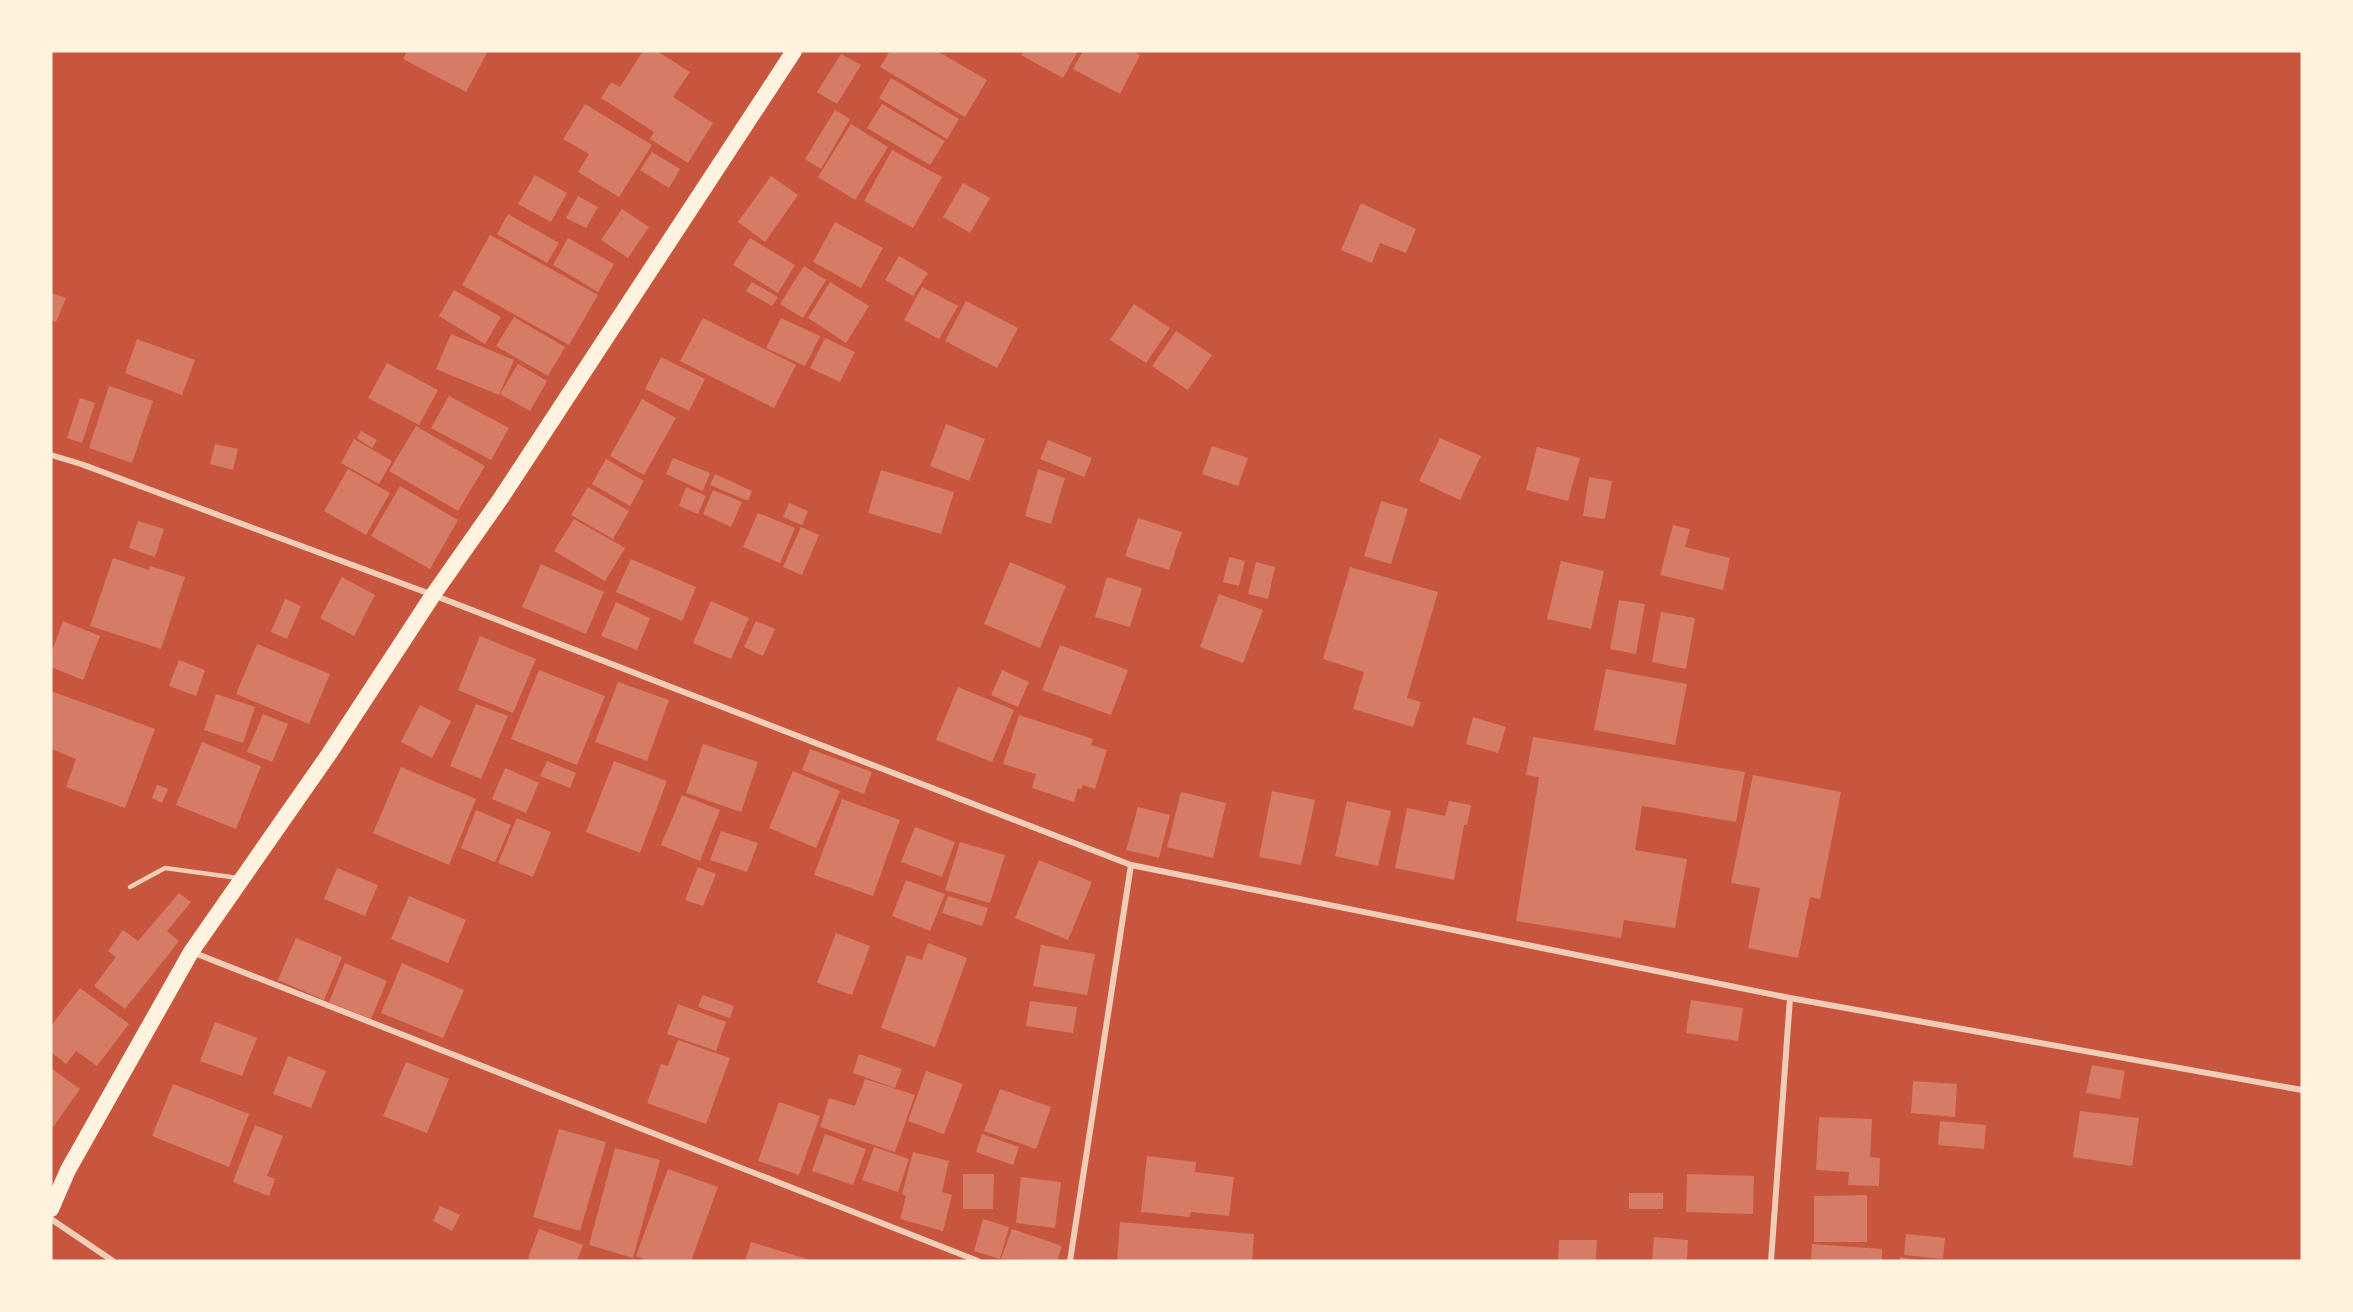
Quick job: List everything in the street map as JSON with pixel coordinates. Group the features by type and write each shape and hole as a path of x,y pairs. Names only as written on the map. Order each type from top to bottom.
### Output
{"highway":[{"path":"51,1209 68,1170 191,952 329,753 432,595 501,498 794,51"}],"street":[{"path":"51,455 81,464 432,595 1131,865 1790,998 2302,1090"},
{"path":"1070,1261 1131,865"},
{"path":"191,952 978,1261"},
{"path":"1771,1261 1790,998"},
{"path":"51,1219 113,1261"}],"lane":[{"path":"130,887 165,868 242,879"}],"building":[{"path":"407,51 488,51 466,92 403,59"},
{"path":"643,51 657,51 690,72 673,97 713,123 688,163 650,139 654,132 601,98 611,82 620,87"},
{"path":"890,51 937,51 987,80 965,117 880,67"},
{"path":"1024,51 1078,51 1063,78 1021,55"},
{"path":"1083,51 1133,51 1140,55 1120,94 1073,69"},
{"path":"841,54 861,65 837,104 817,92"},
{"path":"891,78 959,119 947,139 879,98"},
{"path":"585,104 652,145 619,197 578,172 589,154 563,139"},
{"path":"882,104 945,141 930,165 867,128"},
{"path":"835,110 850,119 821,169 805,159"},
{"path":"851,124 888,147 855,200 818,177"},
{"path":"892,150 942,177 913,228 864,201"},
{"path":"652,152 680,169 669,188 640,170"},
{"path":"535,175 567,193 551,222 518,204"},
{"path":"771,176 798,195 765,242 738,222"},
{"path":"963,183 990,198 970,233 943,217"},
{"path":"578,196 598,207 586,228 566,218"},
{"path":"1361,203 1416,229 1406,253 1380,243 1372,263 1341,250"},
{"path":"622,209 649,227 628,258 601,240"},
{"path":"508,214 559,243 547,263 497,234"},
{"path":"835,222 883,248 861,288 813,262"},
{"path":"490,235 598,295 569,345 462,285"},
{"path":"568,238 614,264 598,292 553,265"},
{"path":"750,238 795,265 778,293 733,265"},
{"path":"899,256 928,273 913,296 885,280"},
{"path":"804,266 826,280 803,318 780,304"},
{"path":"752,282 778,297 772,306 746,291"},
{"path":"830,282 869,306 846,343 808,318"},
{"path":"922,287 958,306 939,339 904,320"},
{"path":"454,290 501,317 485,344 439,316"},
{"path":"51,293 66,298 56,322 51,320"},
{"path":"966,301 1018,328 997,368 945,341"},
{"path":"1134,304 1170,328 1146,363 1110,340"},
{"path":"514,317 565,347 548,376 496,346"},
{"path":"703,318 796,365 774,408 680,361"},
{"path":"781,318 820,336 805,366 766,348"},
{"path":"1176,331 1212,355 1188,390 1152,366"},
{"path":"451,334 514,360 499,395 436,369"},
{"path":"825,338 855,352 840,382 810,368"},
{"path":"137,339 195,360 182,395 125,373"},
{"path":"661,357 705,379 689,411 645,389"},
{"path":"387,363 438,390 419,425 368,398"},
{"path":"518,364 547,381 530,411 500,394"},
{"path":"109,386 153,401 132,463 89,448"},
{"path":"449,396 509,428 491,460 431,428"},
{"path":"80,398 95,403 82,443 67,438"},
{"path":"642,399 676,418 644,475 610,456"},
{"path":"946,424 985,439 969,481 930,466"},
{"path":"416,426 485,466 458,511 389,471"},
{"path":"361,431 377,440 372,448 357,438"},
{"path":"1440,438 1481,456 1460,500 1419,481"},
{"path":"354,439 392,461 379,484 341,463"},
{"path":"1048,440 1092,458 1084,477 1040,459"},
{"path":"215,444 238,449 233,470 210,464"},
{"path":"1212,446 1248,458 1238,486 1202,474"},
{"path":"1537,447 1580,458 1568,501 1526,490"},
{"path":"673,458 710,473 703,491 666,474"},
{"path":"606,459 644,481 630,506 592,484"},
{"path":"348,469 390,493 366,535 324,511"},
{"path":"1038,469 1065,478 1051,524 1025,516"},
{"path":"881,470 954,492 941,534 868,513"},
{"path":"715,474 752,491 748,501 710,485"},
{"path":"1589,477 1612,481 1605,519 1583,516"},
{"path":"400,486 458,520 430,569 371,536"},
{"path":"588,487 629,511 613,539 571,515"},
{"path":"686,487 706,496 698,514 679,506"},
{"path":"713,490 742,502 731,527 703,514"},
{"path":"1381,501 1408,509 1391,564 1364,556"},
{"path":"789,503 808,511 802,525 783,517"},
{"path":"758,513 795,528 780,563 743,547"},
{"path":"1138,518 1182,532 1169,570 1125,556"},
{"path":"574,519 625,548 605,581 554,551"},
{"path":"138,521 164,529 155,557 129,548"},
{"path":"1673,525 1690,529 1685,547 1730,558 1723,590 1660,575"},
{"path":"801,527 819,535 802,575 783,567"},
{"path":"1229,557 1245,561 1239,586 1223,582"},
{"path":"113,558 149,570 150,566 185,577 161,649 90,626"},
{"path":"631,559 696,587 682,621 616,592"},
{"path":"1561,561 1604,571 1591,629 1547,619"},
{"path":"1010,562 1066,586 1040,648 984,624"},
{"path":"1256,562 1275,567 1268,599 1248,594"},
{"path":"541,564 604,592 586,634 522,607"},
{"path":"1350,567 1438,592 1407,698 1421,702 1413,727 1353,709 1364,672 1323,659"},
{"path":"342,577 375,595 354,636 320,618"},
{"path":"1107,577 1142,588 1130,627 1095,617"},
{"path":"1219,594 1263,610 1243,663 1200,647"},
{"path":"285,599 301,606 287,639 271,632"},
{"path":"1619,600 1645,604 1636,654 1610,649"},
{"path":"711,601 749,618 731,659 693,643"},
{"path":"616,602 650,618 637,650 601,636"},
{"path":"1661,612 1695,618 1686,669 1652,662"},
{"path":"63,621 100,636 83,680 51,667 51,654"},
{"path":"756,621 775,629 763,656 744,647"},
{"path":"480,636 536,659 513,713 458,690"},
{"path":"257,644 330,674 309,724 236,694"},
{"path":"1060,645 1128,670 1111,715 1042,690"},
{"path":"179,660 205,670 196,696 169,686"},
{"path":"1606,669 1687,684 1675,745 1594,730"},
{"path":"539,670 605,696 577,765 511,739"},
{"path":"1002,670 1029,682 1018,707 991,695"},
{"path":"618,682 669,700 647,761 595,742"},
{"path":"958,687 1014,710 992,762 936,740"},
{"path":"51,691 155,729 125,808 66,787 76,759 51,749"},
{"path":"216,694 255,707 243,743 204,730"},
{"path":"476,704 508,716 481,779 450,766"},
{"path":"420,705 451,721 432,758 401,742"},
{"path":"263,714 288,724 272,762 247,752"},
{"path":"1019,715 1093,739 1091,745 1107,750 1095,789 1083,785 1081,790 1078,788 1074,802 1032,788 1036,774 1003,764"},
{"path":"1473,717 1506,727 1498,753 1466,744"},
{"path":"1533,737 1745,772 1736,822 1642,806 1635,850 1687,859 1675,928 1624,920 1621,938 1516,921 1539,777 1526,775"},
{"path":"202,742 261,766 236,829 176,805"},
{"path":"703,744 758,762 741,812 686,793"},
{"path":"810,749 872,772 864,794 802,770"},
{"path":"547,761 576,773 570,788 540,776"},
{"path":"614,761 667,781 640,853 586,832"},
{"path":"401,767 476,799 449,865 373,833"},
{"path":"505,768 539,783 526,813 492,799"},
{"path":"793,771 840,791 816,848 769,828"},
{"path":"1753,775 1841,792 1820,899 1810,897 1798,958 1748,948 1760,888 1731,883"},
{"path":"157,785 168,789 162,803 152,798"},
{"path":"1272,791 1315,800 1301,865 1259,857"},
{"path":"1181,792 1226,803 1213,858 1167,847"},
{"path":"682,795 720,810 700,861 661,845"},
{"path":"842,799 900,820 873,896 814,875"},
{"path":"1347,801 1391,811 1378,866 1335,856"},
{"path":"1449,801 1471,805 1467,825 1464,825 1454,880 1395,868 1407,808 1445,816"},
{"path":"1138,807 1170,815 1159,858 1126,850"},
{"path":"476,810 511,825 495,862 461,848"},
{"path":"517,818 551,832 533,877 498,863"},
{"path":"915,827 955,842 942,877 901,862"},
{"path":"721,831 758,843 747,872 710,860"},
{"path":"960,842 1005,855 990,903 945,890"},
{"path":"1039,860 1092,882 1068,940 1015,918"},
{"path":"698,867 716,874 703,906 685,900"},
{"path":"337,868 378,885 365,916 324,899"},
{"path":"906,880 945,894 930,931 892,916"},
{"path":"179,893 191,902 167,931 179,941 125,1009 94,986 116,957 108,951 123,930 138,941"},
{"path":"409,896 466,920 448,963 391,939"},
{"path":"948,896 988,908 982,926 942,913"},
{"path":"836,933 870,946 852,995 817,983"},
{"path":"296,938 342,957 324,1000 278,980"},
{"path":"928,943 967,958 935,1047 881,1028 907,955 922,960"},
{"path":"1041,945 1095,954 1087,995 1033,986"},
{"path":"345,963 387,981 371,1019 329,1002"},
{"path":"402,963 464,990 443,1038 381,1013"},
{"path":"80,988 129,1024 97,1066 76,1051 66,1064 51,1052 51,1026"},
{"path":"703,995 734,1006 730,1018 698,1007"},
{"path":"1691,1000 1743,1008 1738,1041 1686,1033"},
{"path":"1030,1001 1077,1007 1073,1033 1026,1026"},
{"path":"678,1004 726,1022 716,1051 667,1034"},
{"path":"215,1022 257,1038 242,1076 200,1061"},
{"path":"678,1040 730,1058 706,1124 647,1103 661,1064 668,1066"},
{"path":"859,1054 902,1069 895,1088 853,1073"},
{"path":"288,1056 326,1071 311,1108 273,1094"},
{"path":"406,1062 449,1079 427,1133 383,1116"},
{"path":"2092,1065 2125,1071 2120,1099 2086,1093"},
{"path":"51,1068 80,1089 53,1127 51,1126"},
{"path":"926,1071 963,1084 944,1134 908,1121"},
{"path":"865,1079 915,1095 895,1152 820,1127 829,1098 855,1106"},
{"path":"1913,1081 1957,1084 1955,1117 1911,1113"},
{"path":"173,1084 249,1114 229,1167 152,1136"},
{"path":"1000,1089 1051,1107 1036,1149 984,1131"},
{"path":"779,1102 820,1116 799,1175 758,1161"},
{"path":"2080,1111 2139,1118 2132,1166 2073,1157"},
{"path":"1819,1117 1872,1119 1870,1157 1880,1158 1879,1186 1848,1185 1849,1172 1816,1170"},
{"path":"1940,1121 1986,1125 1984,1149 1938,1145"},
{"path":"255,1125 283,1136 267,1176 275,1179 269,1196 233,1182"},
{"path":"559,1129 606,1142 580,1231 533,1217"},
{"path":"825,1134 866,1149 853,1185 812,1171"},
{"path":"982,1134 1019,1147 1013,1165 976,1152"},
{"path":"874,1147 909,1159 898,1192 862,1180"},
{"path":"615,1148 660,1160 633,1258 589,1245"},
{"path":"913,1152 949,1161 942,1192 952,1195 943,1231 900,1219 906,1196 902,1194"},
{"path":"1147,1156 1196,1162 1195,1172 1234,1177 1229,1216 1191,1212 1190,1217 1141,1212"},
{"path":"668,1169 718,1187 691,1261 644,1261 636,1256"},
{"path":"963,1174 994,1174 993,1209 963,1209"},
{"path":"1687,1174 1754,1176 1753,1214 1686,1212"},
{"path":"1021,1177 1061,1182 1055,1228 1016,1223"},
{"path":"1629,1193 1663,1193 1663,1209 1629,1209"},
{"path":"1867,1195 1867,1242 1814,1242 1814,1196"},
{"path":"440,1206 460,1215 452,1231 433,1221"},
{"path":"983,1219 1009,1227 1000,1259 974,1251"},
{"path":"1120,1222 1254,1234 1252,1261 1117,1261"},
{"path":"539,1229 583,1245 577,1261 527,1261"},
{"path":"1012,1229 1062,1246 1057,1261 1001,1259"},
{"path":"1906,1234 1945,1238 1943,1259 1904,1255"},
{"path":"1654,1237 1688,1240 1687,1261 1652,1261"},
{"path":"1559,1240 1597,1240 1596,1261 1558,1261"},
{"path":"751,1242 810,1260 810,1261 745,1261"},
{"path":"1812,1244 1882,1249 1882,1261 1811,1261"},
{"path":"1900,1257 1918,1260 1918,1261 1900,1261"}]}
